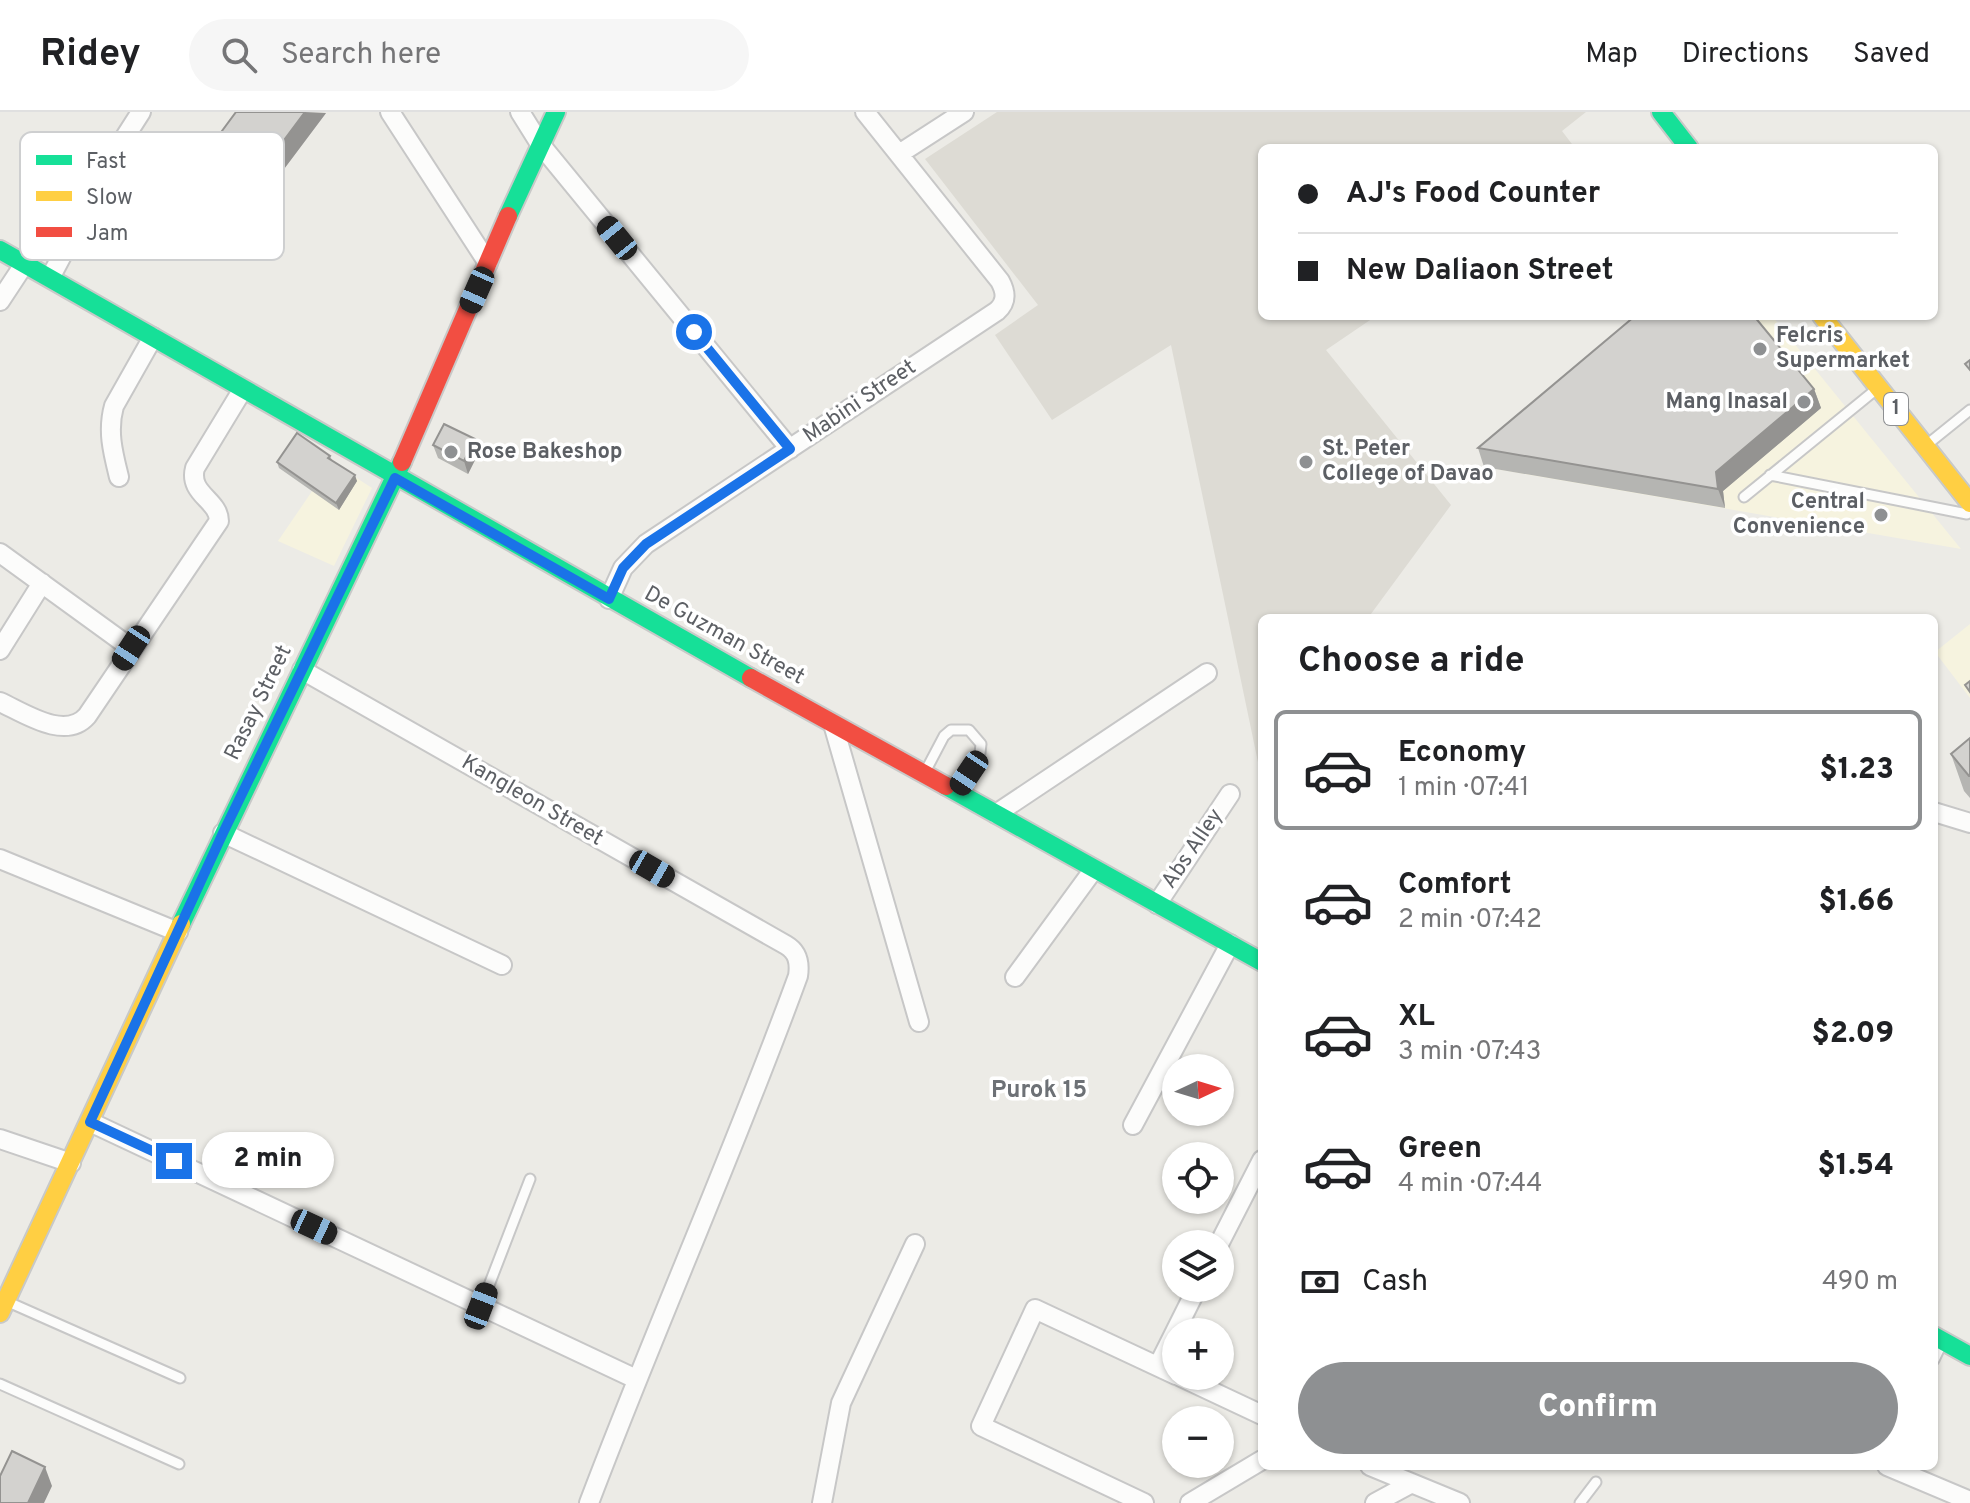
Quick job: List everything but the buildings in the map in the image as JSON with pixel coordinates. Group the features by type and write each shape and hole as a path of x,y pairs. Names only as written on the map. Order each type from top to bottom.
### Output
{"main road":[{"name":"Rasay Street","path":"3,1307 223,833 395,478 556,112"},
{"path":"1661,112 1686,144"},
{"name":"De Guzman Street","path":"0,250 609,599 1258,960"},
{"name":"1","path":"1825,320 1970,503"},
{"path":"1939,1338 1970,1356"}],"street":[{"path":"128,132 141,112"},
{"path":"390,112 488,263"},
{"path":"520,112 540,144 790,449"},
{"path":"865,112 899,154 964,112"},
{"name":"Mabini Street","path":"609,599 623,568 646,544 997,311 1005,298 1000,281 899,154"},
{"path":"50,278 60,260"},
{"path":"0,301 25,263"},
{"path":"119,477 112,446 111,418 114,406 153,337"},
{"path":"0,702 54,725 73,727 87,716 219,521 217,511 200,494 193,476 243,389"},
{"path":"0,553 131,648"},
{"path":"0,650 42,583"},
{"name":"Kangleon Street","path":"302,670 786,945 796,954 798,976 752,1102 636,1379"},
{"path":"996,814 1207,673"},
{"path":"833,724 919,1022"},
{"name":"Abs Alley","path":"1157,904 1230,794"},
{"path":"1938,813 1970,823"},
{"path":"223,833 502,965"},
{"path":"0,859 178,932"},
{"path":"1015,977 1094,869"},
{"path":"1133,1125 1230,944"},
{"path":"90,1122 636,1379 590,1503"},
{"path":"0,1139 71,1163"},
{"path":"1226,1230 1258,1168"},
{"path":"822,1503 841,1403 915,1244"},
{"path":"1158,1366 1190,1302"},
{"path":"1144,1503 981,1426 1035,1309 1162,1368"},
{"path":"1209,1390 1258,1413"},
{"path":"1190,1503 1258,1462"},
{"path":"1379,1470 1460,1503"},
{"path":"1896,1470 1970,1501"},
{"path":"1375,1503 1410,1484"}],"lane":[{"path":"1744,497 1878,387"},
{"path":"1925,446 1970,410"},
{"path":"1770,475 1970,514"},
{"path":"924,774 944,736 951,730 969,730 981,744 980,753 956,792"},
{"path":"481,1306 530,1179"},
{"path":"3,1307 180,1378"},
{"path":"0,1384 179,1464"},
{"path":"1580,1503 1596,1482"}],"shaded area":[{"name":"St. Peter College of Davao","path":"997,112 1586,112 1562,131 1572,144 1258,144 1258,320 1370,320 1326,350 1451,505 1371,614 1258,614 1258,762 1171,345 1052,420 995,335 1038,305 925,159"},
{"path":"1660,320 1775,320 1961,549 1484,467"},
{"path":"332,462 372,488 334,566 278,541"},
{"path":"1970,624 1970,698 1938,656 1938,650"}],"traffic: fast":[{"path":"508,216 556,112"},
{"path":"1661,112 1686,144"},
{"path":"0,250 751,678"},
{"path":"181,924 402,462"},
{"path":"946,786 1258,960"},
{"path":"1938,1338 1970,1356"}],"traffic: slow":[{"path":"1825,320 1970,503"},
{"path":"0,1313 181,924"}],"traffic: jam":[{"path":"402,462 508,216"},
{"path":"751,678 946,786"}],"place":[{"name":"Felcris Supermarket","path":"1760,349"},
{"name":"Mang Inasal","path":"1804,402"},
{"name":"Rose Bakeshop","path":"451,452"},
{"name":"St. Peter College of Davao","path":"1306,462"},
{"name":"Central Convenience","path":"1881,515"}],"district":[{"name":"Purok 15","path":"1039,1091"}],"route":[{"path":"174,1161 90,1122 223,833 395,478 609,599 623,568 646,544 790,449 694,332"}]}
